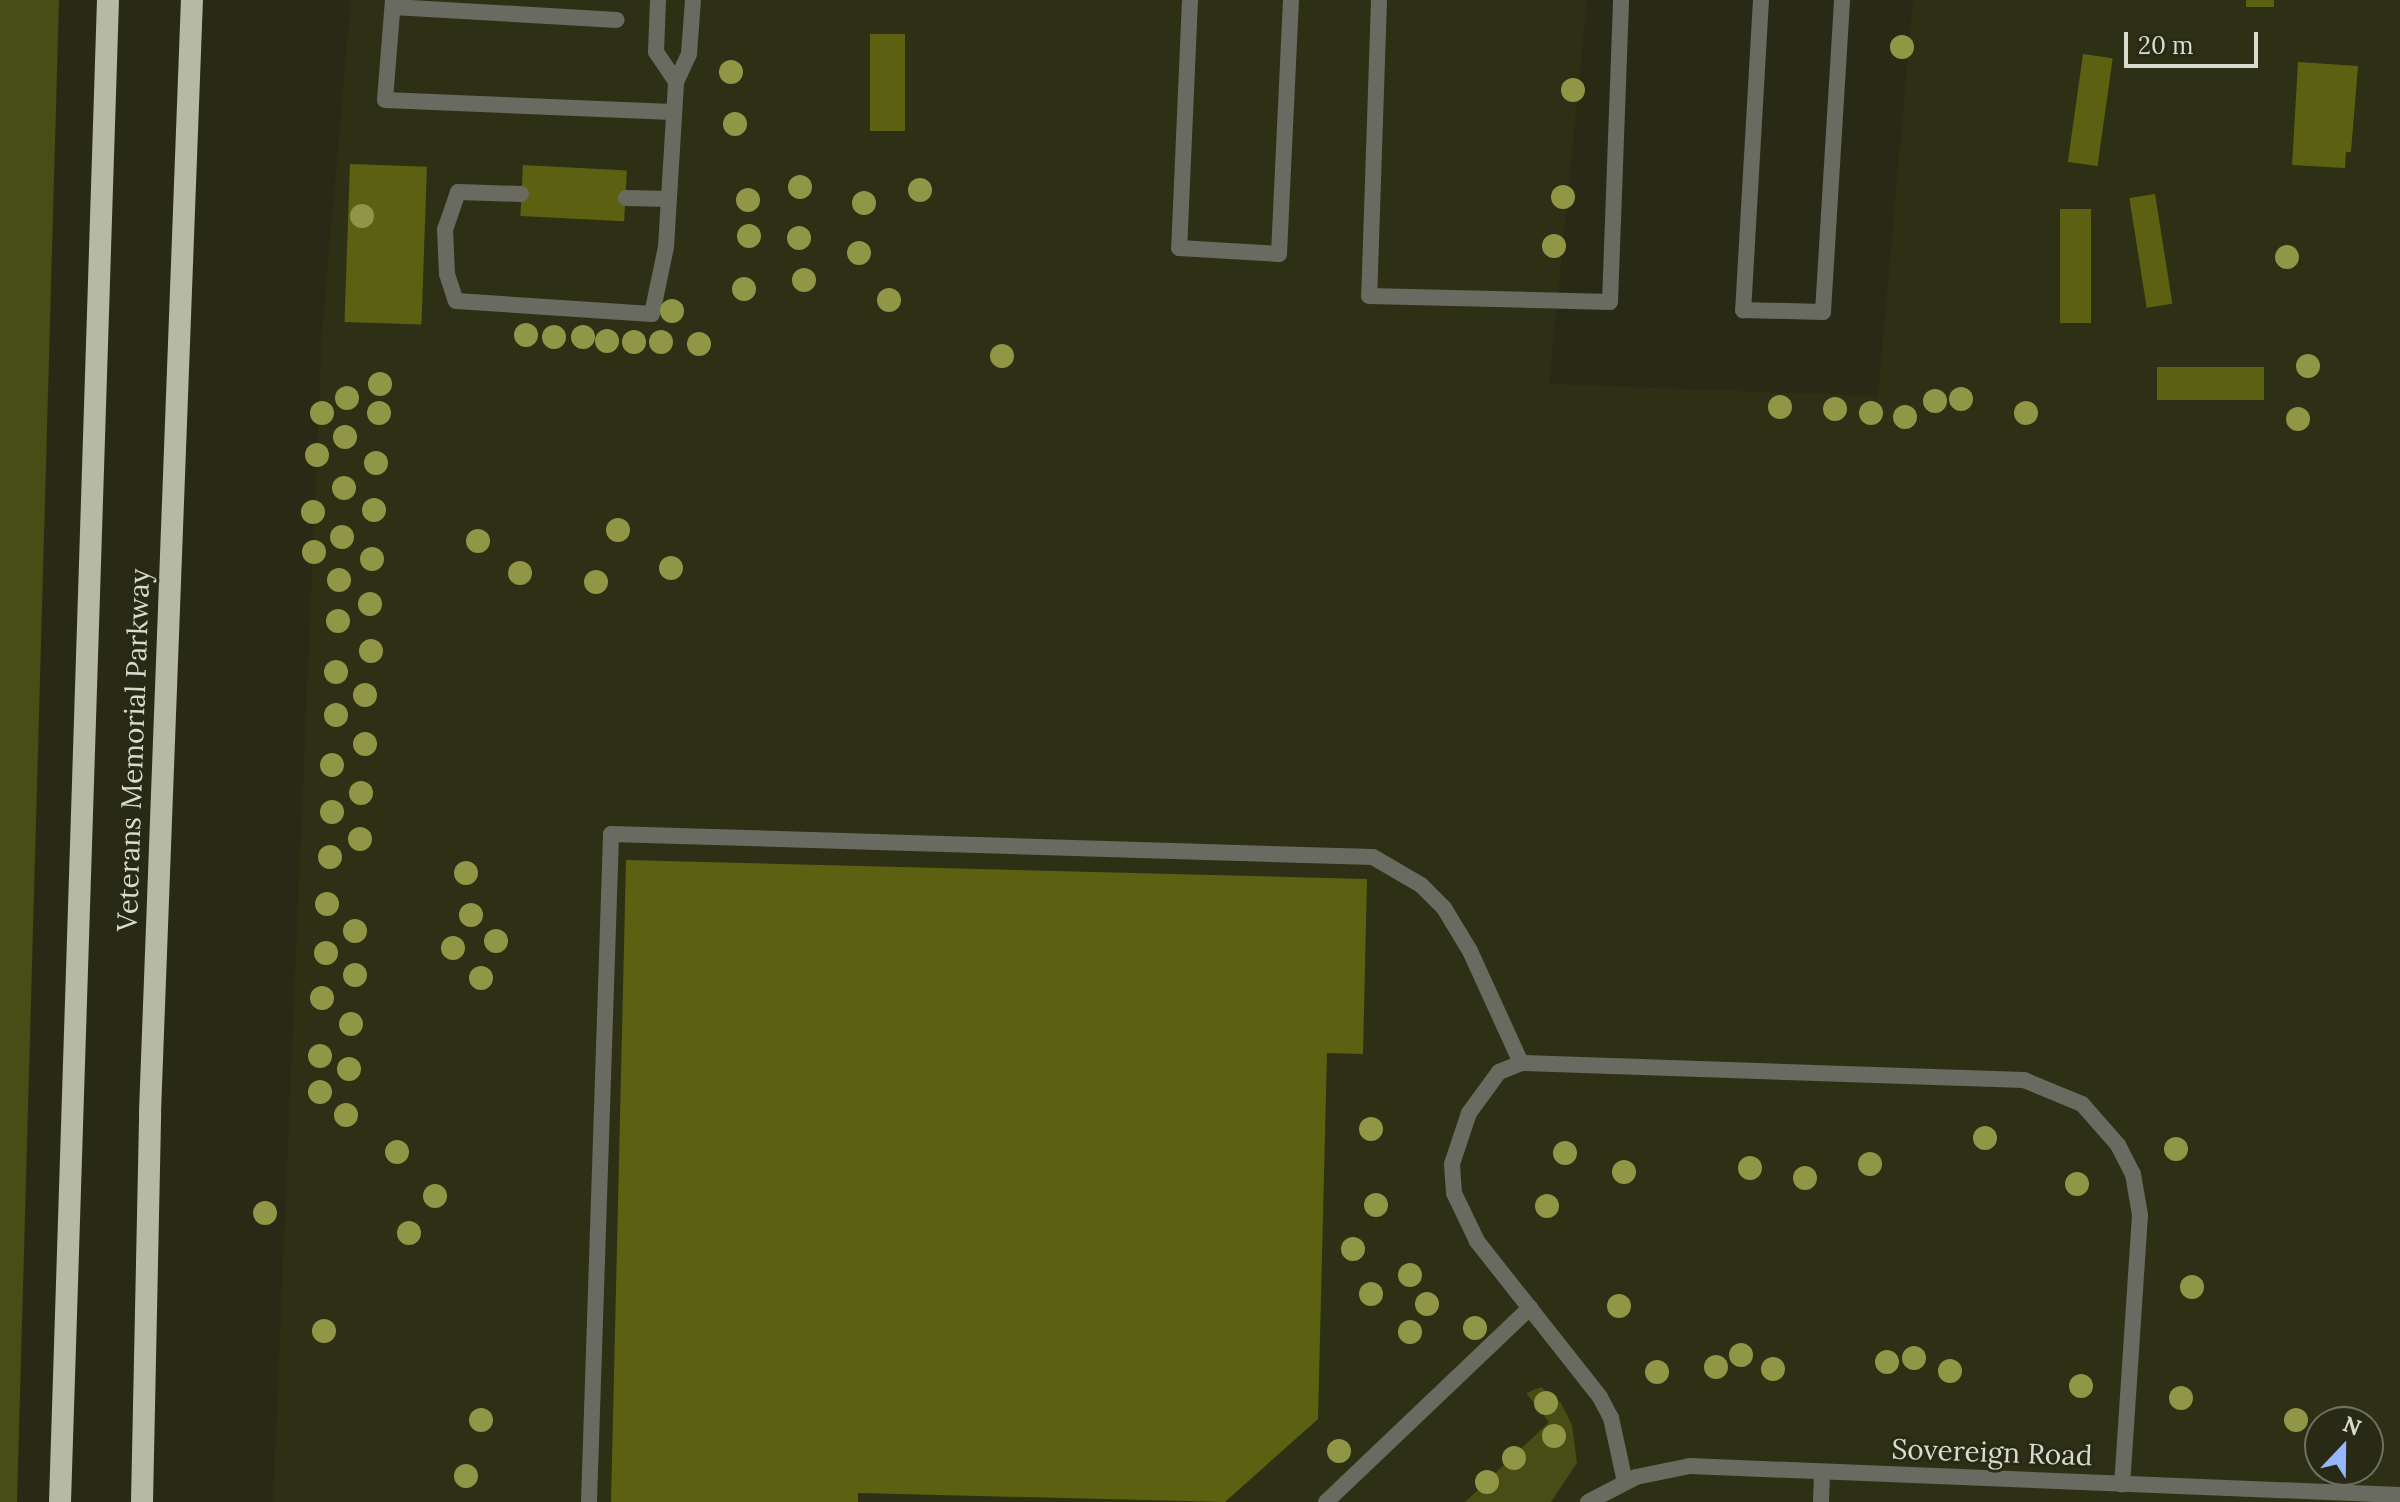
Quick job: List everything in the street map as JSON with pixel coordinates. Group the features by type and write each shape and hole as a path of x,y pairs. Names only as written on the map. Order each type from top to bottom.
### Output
{"highway":[{"name":"Veterans Memorial Parkway","path":"60,1502 108,0"},
{"name":"Veterans Memorial Parkway","path":"142,1502 150,1112 192,0"}],"street":[{"path":"658,0 656,52 676,82"},
{"path":"521,194 458,192 445,229 447,274 456,301 652,314 666,247 676,82 689,54 693,0"},
{"path":"1190,0 1179,248 1279,254 1291,0"},
{"path":"1379,0 1369,296 1610,302 1621,0"},
{"path":"1761,0 1743,310 1823,312 1842,0"},
{"path":"617,20 393,4 385,100 673,112"},
{"path":"626,198 669,199"},
{"path":"589,1502 611,834 1373,857 1421,885 1444,908 1470,951 1521,1063"},
{"path":"1625,1482 1611,1418 1600,1397 1465,1221 1454,1193 1452,1164 1483,1090 1499,1072 1521,1063 2024,1080 2082,1104 2118,1145 2133,1174 2140,1215 2122,1484"},
{"path":"1326,1502 1530,1308"},
{"name":"Sovereign Road","path":"1588,1502 1625,1482 1690,1466 2400,1495"},
{"path":"1821,1502 1822,1472"}],"shaded area":[{"path":"351,0 1587,0 1549,384 1878,396 1913,0 2400,0 2400,1502 273,1502 322,331"}],"green space":[{"path":"0,0 59,0 17,1502 0,1502"},
{"path":"1541,1387 1561,1403 1572,1425 1577,1463 1551,1502 1465,1502 1549,1422 1526,1393"}],"building":[{"path":"2246,0 2274,0 2274,7 2246,7"},
{"path":"870,34 905,34 905,131 870,131"},
{"path":"2083,54 2113,58 2098,166 2068,162"},
{"path":"2298,62 2358,66 2351,152 2346,152 2345,168 2292,165"},
{"path":"350,164 427,167 421,325 344,322"},
{"path":"523,165 627,170 624,221 520,216"},
{"path":"2155,194 2172,304 2147,308 2129,198"},
{"path":"2060,209 2091,209 2091,323 2060,323"},
{"path":"2157,367 2264,367 2264,400 2157,400"},
{"path":"626,860 1367,879 1363,1054 1327,1053 1318,1419 1225,1502 858,1493 858,1502 611,1502"}]}
